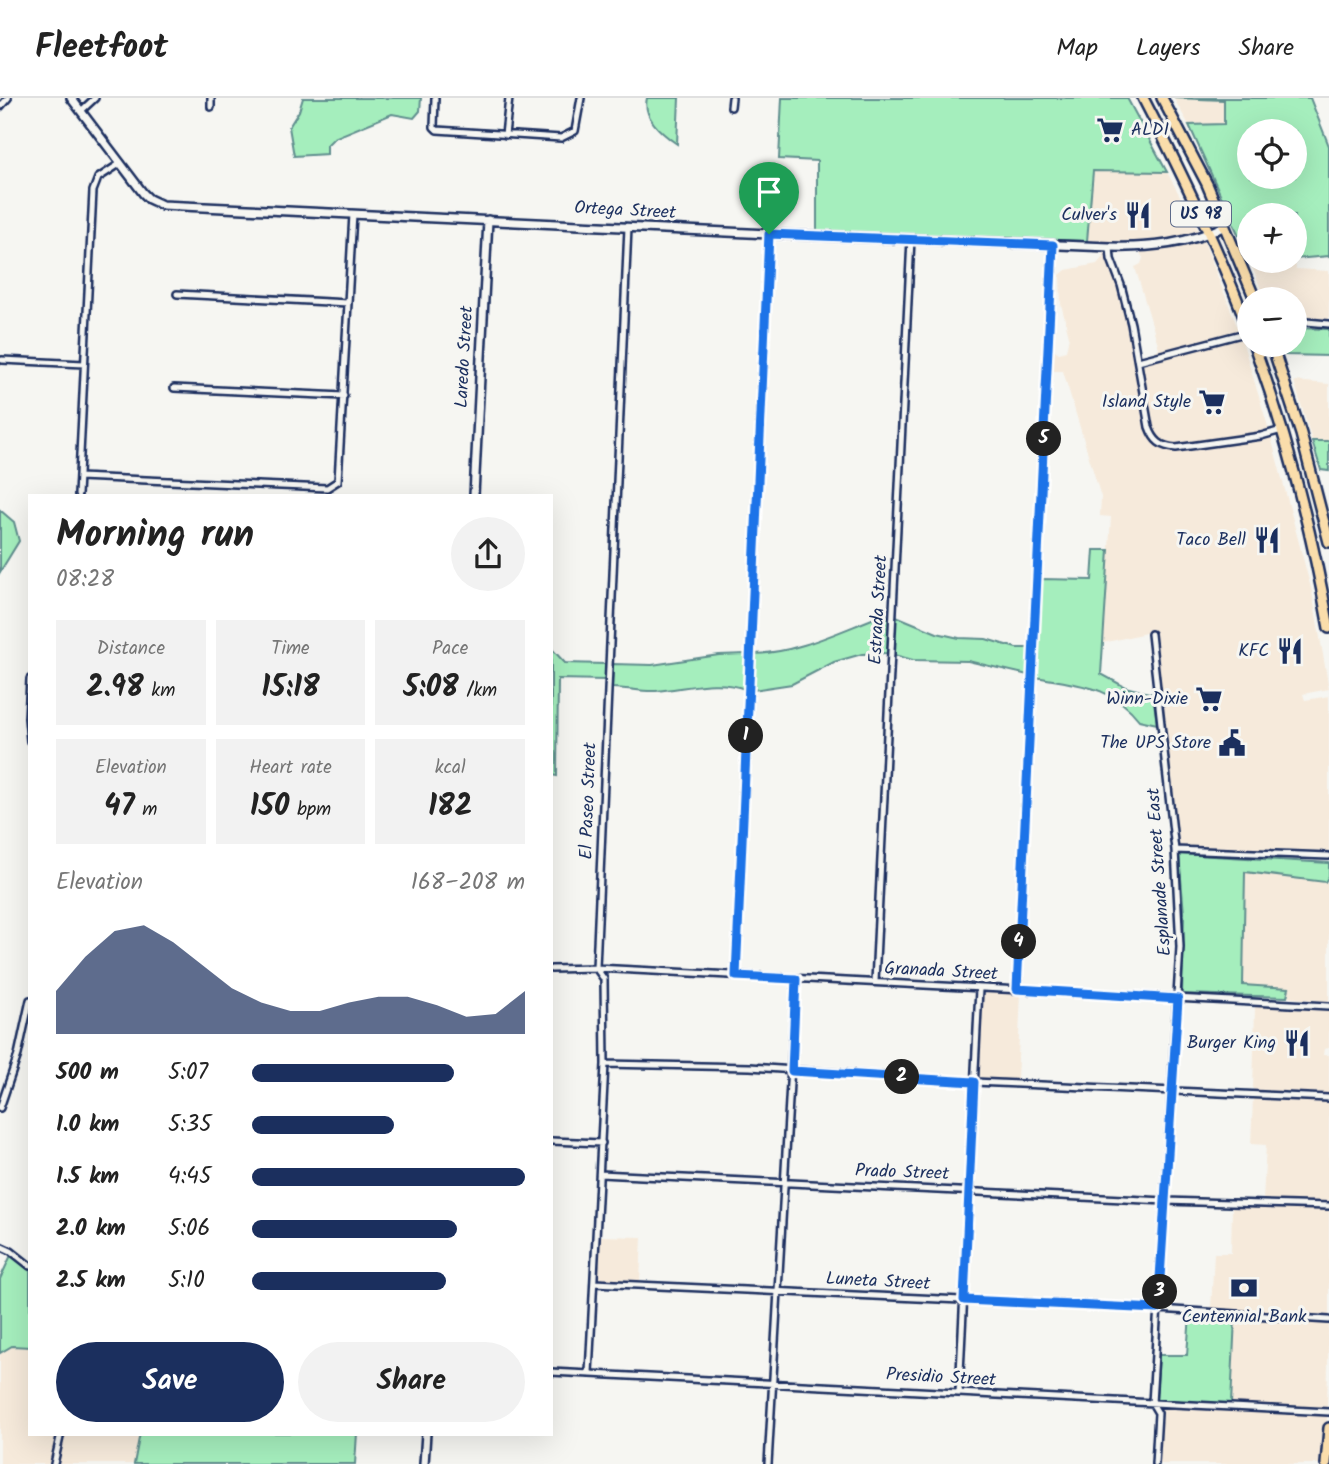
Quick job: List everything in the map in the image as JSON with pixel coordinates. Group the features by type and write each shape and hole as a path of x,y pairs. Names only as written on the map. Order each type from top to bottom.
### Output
{"highway":[{"name":"US 98","path":"1143,98 1210,233 1237,302"},
{"name":"US 98","path":"1161,98 1207,184 1250,287"},
{"path":"1258,357 1282,430 1309,530 1329,628"},
{"path":"1276,357 1301,434 1329,541 1320,539 1309,530"},
{"path":"1317,565 1329,568"},
{"path":"1326,1464 1329,1428"}],"street":[{"path":"0,107 8,98"},
{"name":"Ortega Street","path":"71,98 144,193 155,203 769,234 1111,247 1163,246 1225,226"},
{"path":"81,111 95,98"},
{"path":"211,98 211,107"},
{"path":"435,98 434,127 437,130 561,138 572,134 577,125 581,98"},
{"path":"505,135 509,98"},
{"path":"732,98 732,107"},
{"path":"78,494 93,191 98,178 121,163"},
{"path":"79,477 327,488 338,481 353,214"},
{"name":"Laredo Street","path":"474,494 488,220"},
{"name":"El Paseo Street","path":"589,1373 605,1064 604,979 596,968 628,227"},
{"path":"736,976 769,234"},
{"name":"Estrada Street","path":"875,982 911,239"},
{"path":"1017,989 1053,245"},
{"path":"1111,247 1111,259 1121,285 1138,361 1149,427 1155,441 1176,447 1261,436 1282,430"},
{"path":"177,294 348,303"},
{"path":"1307,322 1329,324"},
{"path":"1138,361 1237,335"},
{"path":"2,360 84,364"},
{"path":"174,388 344,396"},
{"name":"Esplanade Street East","path":"1151,634 1180,914 1178,999 1152,1403 1158,1413 1155,1464"},
{"path":"1175,850 1329,856"},
{"name":"Granada Street","path":"553,969 596,968 1329,1006"},
{"path":"768,1464 796,979"},
{"path":"959,1393 979,989"},
{"path":"0,1108 18,1055 28,1007"},
{"path":"605,1064 750,1067 974,1082 1329,1098"},
{"path":"553,1141 602,1143"},
{"name":"Prado Street","path":"600,1174 1166,1201 1329,1206"},
{"path":"0,1246 28,1264"},
{"name":"Luneta Street","path":"594,1283 1158,1309 1329,1320"},
{"name":"Presidio Street","path":"553,1372 1329,1412"},
{"path":"54,1464 60,1436"},
{"path":"424,1464 426,1436"}],"shaded area":[{"path":"1174,99 1224,100 1224,124 1189,125"},
{"path":"1093,171 1167,172 1200,233 1139,244 1052,242 1087,241"},
{"path":"1203,239 1237,332 1152,354 1159,348 1135,267 1141,264 1143,258 1139,251 1114,251 1164,249"},
{"path":"1057,249 1107,251 1127,324 1146,428 1152,442 1161,448 1177,451 1271,437 1312,592 1329,689 1303,694 1305,700 1329,696 1329,853 1178,847 1154,631 1103,643 1111,517 1100,516 1101,497 1063,371 1051,371 1052,348 1059,353 1066,351 1069,336 1061,304 1060,275 1066,270 1097,264 1103,253"},
{"path":"1329,271 1329,320 1307,319 1307,287 1260,287 1254,273"},
{"path":"1237,338 1237,357 1247,357 1269,430 1176,444 1158,439 1153,427 1142,363"},
{"path":"1294,381 1329,384 1329,441 1312,441"},
{"path":"1245,872 1329,882 1329,1002 1287,997 1289,988 1243,985"},
{"path":"982,992 1021,993 1017,1080 978,1079"},
{"path":"1255,1006 1329,1010 1329,1048 1324,1049 1323,1055 1329,1055 1329,1095 1253,1091"},
{"path":"1253,1098 1329,1102 1329,1203 1263,1200 1266,1145 1251,1144"},
{"path":"1232,1206 1329,1209 1329,1315 1211,1309 1214,1253 1231,1253"},
{"path":"600,1236 642,1237 640,1282 598,1280"},
{"path":"1235,1317 1329,1322 1327,1408 1231,1404"},
{"path":"12,1346 28,1347 28,1436 56,1436 50,1464 0,1464 0,1353"},
{"path":"1159,1407 1327,1415 1324,1464 1159,1464 1162,1413"},
{"path":"63,1436 139,1436 134,1464 58,1464"}],"green space":[{"path":"303,98 421,98 420,111 414,118 392,114 334,138 327,145 327,154 294,156 289,127"},
{"path":"647,98 679,98 677,144 650,119"},
{"path":"782,98 1127,98 1167,172 1093,171 1087,241 817,232 817,161 779,159"},
{"path":"1174,98 1310,98 1329,146 1329,256 1307,258 1307,203 1237,203 1237,231 1189,125 1224,124 1224,100"},
{"path":"1307,328 1329,329 1329,356 1307,356"},
{"path":"1312,441 1329,441 1329,471 1321,470"},
{"path":"0,510 14,522 19,541 0,572"},
{"path":"1094,550 1109,550 1101,674 1125,687 1153,694 1157,724 1139,720 1128,708 1105,693 1036,677 1041,579 1092,580"},
{"path":"880,616 889,616 887,653 862,654 834,662 792,684 753,690 754,654 786,650"},
{"path":"896,616 937,633 959,638 986,639 1016,648 1030,648 1028,675 968,661 913,660 894,655"},
{"path":"553,650 565,663 605,664 605,680 558,679 557,776 553,775"},
{"path":"746,654 745,689 723,684 656,691 612,688 613,664 652,665 719,655"},
{"path":"1179,854 1329,863 1329,876 1325,882 1245,872 1243,985 1289,988 1287,997 1182,994 1184,914"},
{"path":"11,1255 28,1269 28,1347 12,1346 0,1353 0,1279"},
{"path":"1190,1314 1235,1317 1231,1404 1156,1400 1159,1355 1187,1355"},
{"path":"139,1436 357,1436 355,1464 134,1464"}],"place":[{"name":"ALDI","path":"1110,130"},
{"name":"Culver's","path":"1138,215"},
{"name":"Island Style","path":"1212,402"},
{"name":"Taco Bell","path":"1267,540"},
{"name":"KFC","path":"1290,651"},
{"name":"Winn-Dixie","path":"1209,699"},
{"name":"The UPS Store","path":"1232,743"},
{"name":"Burger King","path":"1297,1043"},
{"name":"Centennial Bank","path":"1244,1288"}],"route":[{"path":"769,234 1053,245 1017,989 1178,999 1158,1309 964,1300 974,1082 792,1071 796,979 736,976 769,234"}]}
